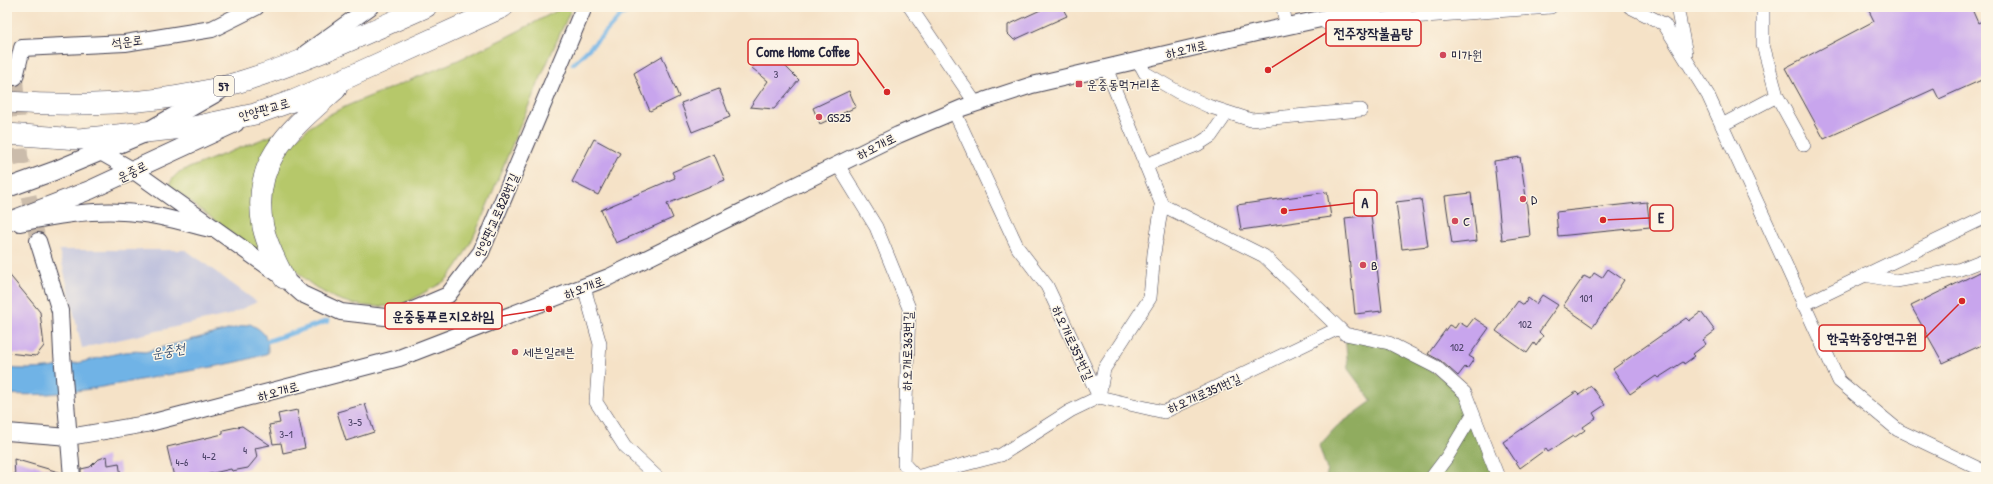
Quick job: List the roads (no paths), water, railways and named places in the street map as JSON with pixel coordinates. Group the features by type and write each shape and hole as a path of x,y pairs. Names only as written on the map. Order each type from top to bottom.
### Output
{"main road":[{"name":"57","path":"7,102 81,105 152,101 229,85 287,66 426,7"},
{"name":"안양판교로","path":"7,134 79,139 193,127 255,114 295,100 351,76 503,7"},
{"path":"284,278 270,247 261,213 261,196 264,179 270,160 279,144 294,126 351,76"},
{"path":"7,188 54,171 145,133 229,85"},
{"name":"운중로","path":"7,222 90,190 134,171 255,114"}],"street":[{"name":"석운로","path":"15,77 22,48 125,43 212,29 256,7"},
{"path":"287,66 370,7"},
{"name":"안양판교로828번길","path":"79,139 134,171 284,278 302,294 341,312 394,318 448,295 481,252 584,7"},
{"path":"910,7 976,104"},
{"path":"1283,7 1286,26 1552,7"},
{"name":"하오개로","path":"7,432 69,438 146,424 399,358 620,272 898,135 954,111 1032,85 1286,26 1341,11 1376,7"},
{"path":"1630,7 1664,24 1708,95 1772,231 1803,305 1839,381 1898,430 1986,472"},
{"path":"1677,7 1687,61"},
{"path":"1686,7 1687,61"},
{"path":"1763,7 1763,45 1777,96 1804,145"},
{"path":"1138,60 1145,73 1154,78 1196,100 1227,113 1251,120 1361,110"},
{"path":"916,477 1001,455 1070,411 1099,397 1104,369 1150,298 1154,253 1162,205 1106,68"},
{"path":"1722,125 1777,96"},
{"name":"하오개로357번길","path":"954,111 1018,248 1047,286 1099,397"},
{"path":"1146,165 1177,154 1202,142 1211,136 1227,113"},
{"name":"하오개로363번길","path":"838,165 876,227 909,308 904,464 916,477"},
{"path":"1162,205 1264,256 1345,334 1389,343 1436,367 1465,393 1498,477"},
{"path":"7,226 52,216 92,212 124,212 144,214 218,230"},
{"path":"1803,305 1986,218"},
{"path":"38,240 60,311 72,477"},
{"path":"1865,275 1896,281 1958,270 1986,259"},
{"path":"584,287 600,344 596,402 625,447 658,477"},
{"name":"하오개로351번길","path":"1099,397 1164,412 1339,328"},
{"path":"1432,477 1447,457 1473,414"}],"water":[{"path":"250,324 259,329 266,338 268,353 231,363 87,389 47,394 7,394 7,368 49,368 69,365 124,352 145,352"}],"waterway":[{"name":"운중천","path":"573,64 621,15 637,7"},
{"name":"운중천","path":"262,343 328,321"}],"tunnel":[{"path":"15,77 20,156 38,241"}],"place":[{"name":"미가원","path":"1443,55"},
{"name":"전주장작불곰탕","path":"1268,70"},
{"name":"운중동먹거리촌","path":"1079,84"},
{"name":"Come Home Coffee","path":"887,92"},
{"name":"GS25","path":"819,117"},
{"name":"D","path":"1523,199"},
{"name":"A","path":"1284,211"},
{"name":"E","path":"1603,220"},
{"name":"C","path":"1455,221"},
{"name":"B","path":"1363,265"},
{"name":"한국학중앙연구원","path":"1962,301"},
{"name":"운중동푸르지오하임","path":"549,309"},
{"name":"세븐일레븐","path":"515,352"}]}
